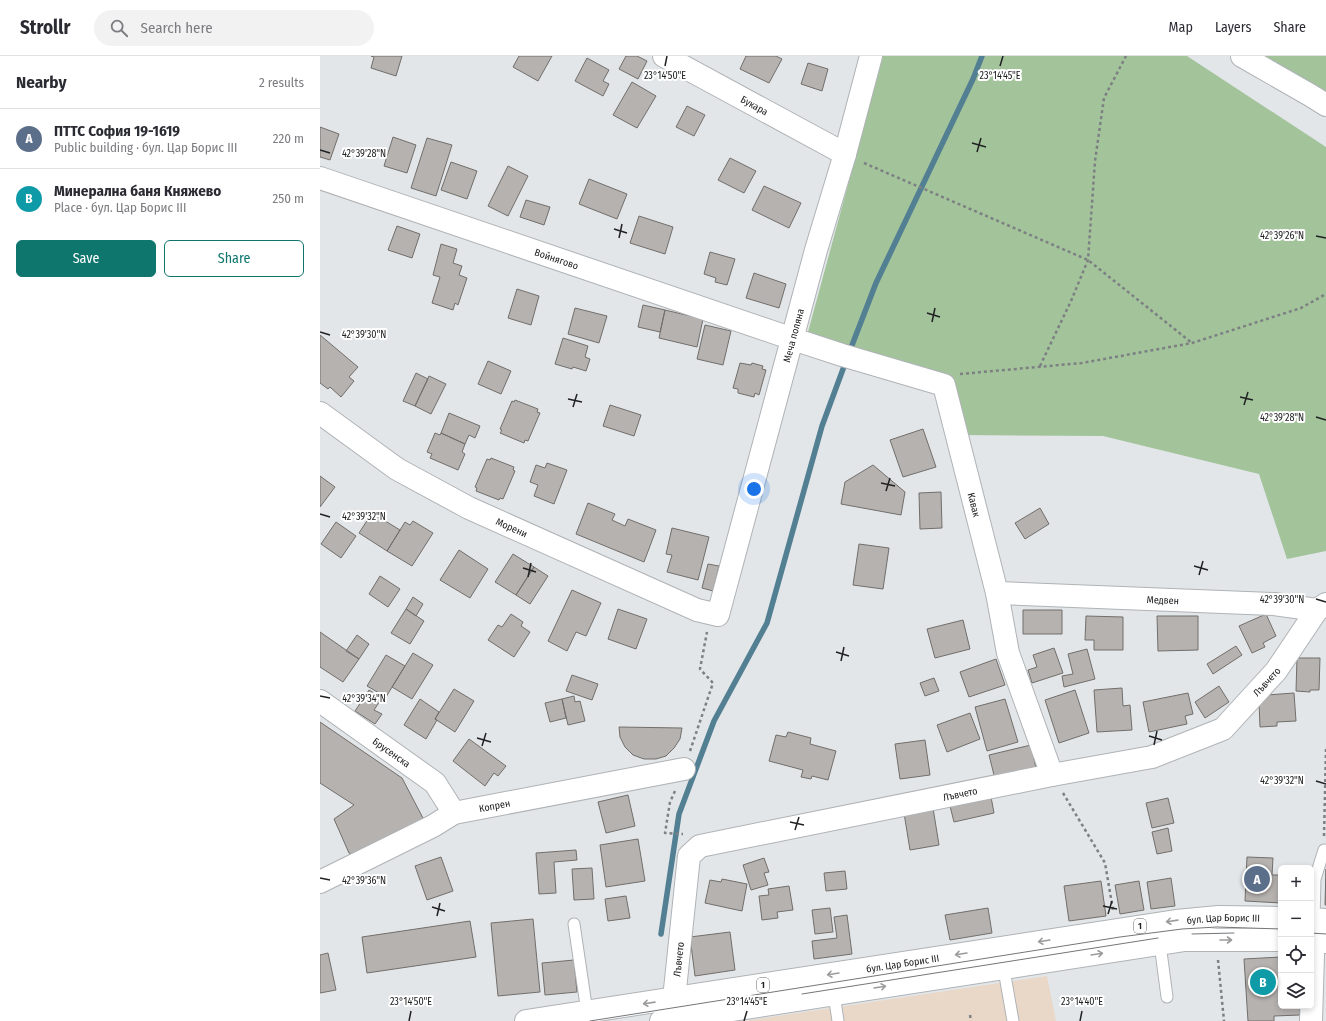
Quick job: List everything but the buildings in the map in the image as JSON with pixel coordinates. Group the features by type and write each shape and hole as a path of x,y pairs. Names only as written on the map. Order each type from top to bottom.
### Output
{"street":[{"name":"Букара","path":"664,56 845,154"},
{"name":"Меча поляна","path":"714,614 793,339 816,250 845,154 871,56"},
{"path":"1242,56 1326,105"},
{"name":"Войнягово","path":"320,178 793,339"},
{"path":"793,339 944,385"},
{"name":"Кавак","path":"944,385 997,593 1008,653 1052,775"},
{"name":"Морени","path":"320,413 397,469 469,508 697,610 714,614"},
{"name":"Медвен","path":"997,593 1322,607"},
{"name":"Лъвчето","path":"674,999 689,856 700,846 1052,775 1152,757 1223,729 1276,671 1322,607"},
{"name":"Брусенска","path":"320,701 435,783 454,812"},
{"name":"Копрен","path":"320,882 433,826 454,812 684,769"},
{"name":"бул. Цар Борис III","path":"661,1021 733,1016 1176,921 1219,917 1278,918"},
{"path":"1311,1021 1317,942 1317,919"},
{"name":"бул. Цар Борис III","path":"526,1021 674,999 1002,958 1160,944 1185,940 1278,940"}],"lane":[{"path":"1317,919 1315,879 1324,850"},
{"path":"574,924 587,1012"},
{"path":"1160,944 1167,997"},
{"path":"1002,958 1013,1021"},
{"path":"834,994 838,1021"}],"path":[{"path":"1040,367 1071,301 1088,260 1095,161 1104,98 1126,56"},
{"path":"845,154 1088,260 1192,343"},
{"path":"944,385 961,373 1082,363 1192,343 1301,308 1326,294"},
{"path":"690,834 665,833 670,802 684,769 713,683 700,669 714,614"},
{"path":"1324,850 1326,749"},
{"path":"1052,775 1105,863 1114,915"},
{"path":"1218,963 1224,1021"},
{"path":"970,1015 971,1021"}],"shaded area":[{"path":"1047,976 1056,1021 744,1021"}],"green space":[{"path":"883,56 1187,56 1326,147 1326,551 1287,559 1259,474 1103,436 958,435 944,378 808,332"},
{"path":"1247,56 1326,56 1326,106"}],"waterway":[{"path":"849,353 876,283 973,79 982,56"},
{"path":"661,934 679,814 714,721 767,623 822,426 846,361"}],"tram line":[{"path":"590,1021 1120,937 1182,929 1217,927 1278,929"},
{"path":"1192,934 1234,933"},
{"path":"1314,933 1326,934"},
{"path":"802,994 1158,938"}],"place":[{"name":"ПТТС София 19-1619","path":"1257,879"},
{"name":"Минерална баня Княжево","path":"1263,982"}]}
